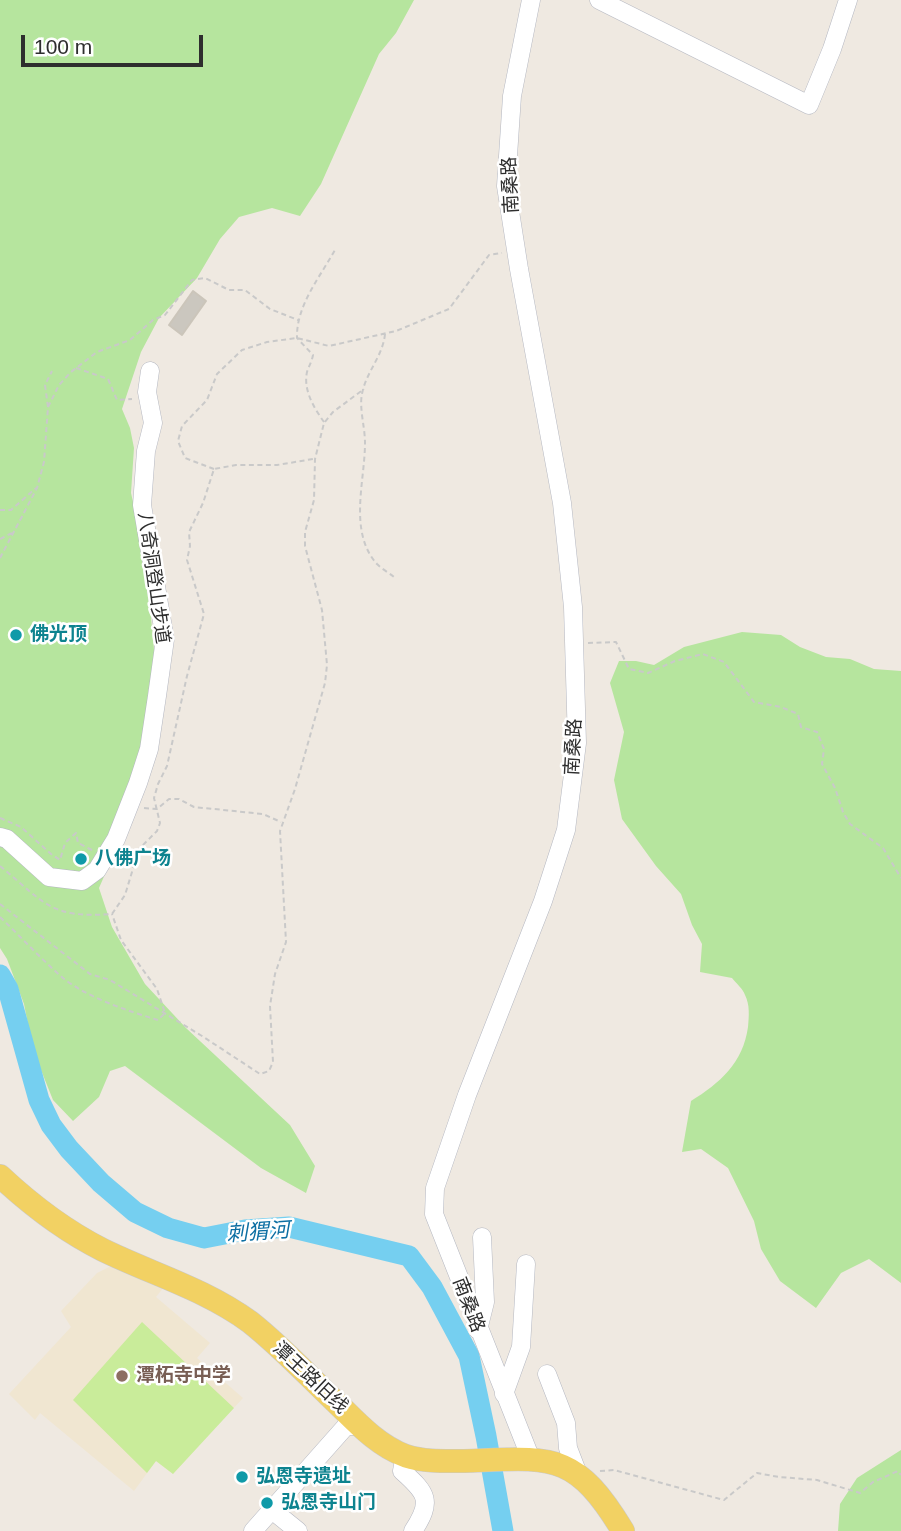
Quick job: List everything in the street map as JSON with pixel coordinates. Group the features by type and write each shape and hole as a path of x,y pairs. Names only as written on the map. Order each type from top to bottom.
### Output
{"main road":[{"name":"潭王路旧线","path":"0,1176 42,1212 84,1240 176,1281 232,1310 264,1335 361,1426 405,1455 423,1460 526,1459 552,1462 578,1474 599,1494 623,1531"}],"street":[{"name":"南桑路","path":"526,1459 504,1394 434,1213 435,1188 467,1095 543,901 566,830 577,743 573,607 562,503 506,186 512,96 531,0"},
{"path":"598,0 809,104 832,49 848,0"},
{"name":"八奇洞登山步道","path":"0,836 7,839 49,877 82,881 97,870 103,861 123,821 149,749 164,639 142,505 146,451 153,423 147,392 150,371"},
{"path":"478,1330 485,1302 482,1237"},
{"path":"504,1394 521,1347 526,1265"},
{"path":"547,1374 561,1406 566,1423 568,1448 578,1474"},
{"path":"253,1531 346,1426 361,1426"},
{"path":"405,1455 402,1471 422,1488 426,1502 421,1519 412,1531"},
{"path":"272,1510 298,1531"}],"path":[{"path":"324,423 315,409 306,385 313,355 297,338 298,320 301,310 337,248"},
{"path":"214,469 185,458 178,440 182,426 207,400 217,374 242,350 267,342 297,338 329,346 385,333 449,309 489,255 517,251"},
{"path":"48,407 59,385 75,368 97,352 130,340 153,320 165,315 192,280 200,277 229,290 245,290 270,309 298,320"},
{"path":"385,333 384,349 372,365 361,395 365,443 360,520 366,547 377,564 394,577"},
{"path":"75,368 108,379 117,400 148,398"},
{"path":"0,558 37,488 44,462 48,407 44,385 52,371"},
{"path":"0,904 90,974 110,980 260,1074 269,1071 273,1062 270,1006 275,974 286,942 280,831 295,789 325,683 327,665 322,610 305,546 305,532 314,500 314,459 324,423 333,412 364,389"},
{"path":"0,510 11,510 37,488"},
{"path":"0,539 14,532"},
{"path":"574,643 616,642 629,669 648,673 674,661 703,654 724,662 754,702 781,707 798,714 801,727 817,732 824,749 822,764 850,824 883,848 901,878"},
{"path":"123,821 144,808 157,809 169,799 179,799 194,807 263,814 283,822"},
{"path":"0,818 21,827 60,860 65,843 76,833 78,843 89,848 103,861"},
{"path":"112,914 121,940 157,989 165,1013"},
{"path":"0,917 63,978 78,988 119,1007 158,1020 165,1013"},
{"path":"578,1474 614,1469 724,1500 757,1473 779,1478 817,1480 860,1493 873,1482 898,1471 901,1475"}],"shaded area":[{"name":"潭柘寺中学","path":"113,1265 164,1287 156,1297 210,1343 197,1358 243,1398 173,1474 156,1461 134,1491 40,1413 35,1420 9,1394 71,1327 61,1311 97,1273"}],"green space":[{"path":"0,0 414,0 396,33 379,54 321,184 300,216 272,208 239,217 220,239 197,278 159,318 141,352 122,409 134,448 131,493 145,554 155,660 148,693 147,725 119,842 99,888 112,927 145,984 186,1028 290,1125 315,1166 306,1193 261,1168 125,1066 110,1071 99,1097 73,1121 53,1100 33,1050 24,1004 7,959 0,948"},
{"path":"742,632 781,635 800,647 826,657 850,659 874,669 901,671 901,1283 869,1259 841,1273 816,1308 780,1281 761,1249 754,1221 728,1168 701,1149 682,1152 691,1101 729,1071 741,1051 748,1027 748,1003 743,991 732,978 700,972 702,944 681,894 656,866 622,819 614,780 624,732 610,683 619,661 654,665 684,647"},
{"path":"142,1322 234,1408 173,1474 156,1461 147,1473 73,1400"},
{"path":"901,1450 901,1531 838,1531 840,1504 857,1478"}],"building":[{"path":"193,291 206,301 182,335 169,325"}],"waterway":[{"name":"刺猬河","path":"0,975 8,989 39,1100 51,1125 101,1183 135,1212 168,1228 204,1238 245,1230 289,1227 409,1256 432,1287 469,1356 503,1531"}],"place":[{"name":"佛光顶","path":"16,635"},
{"name":"八佛广场","path":"81,859"},
{"name":"潭柘寺中学","path":"122,1376"},
{"name":"弘恩寺遗址","path":"242,1477"},
{"name":"弘恩寺山门","path":"267,1503"}]}
